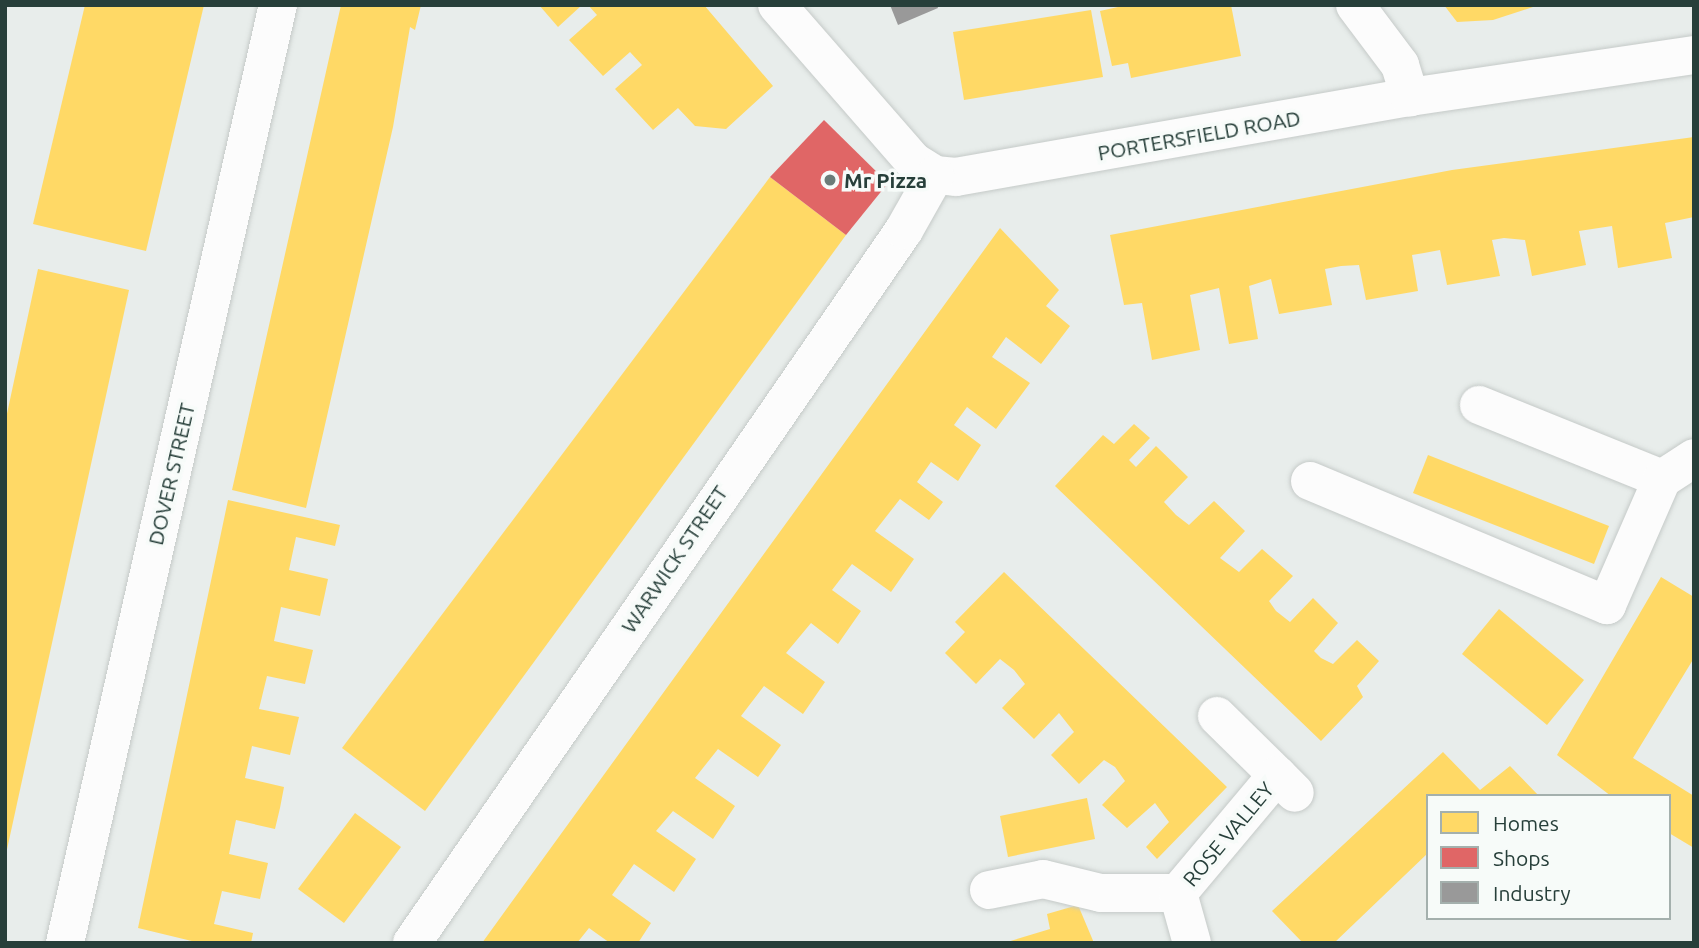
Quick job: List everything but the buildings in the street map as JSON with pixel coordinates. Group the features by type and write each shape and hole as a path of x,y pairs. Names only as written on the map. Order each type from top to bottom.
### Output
{"street":[{"name":"DOVER STREET","path":"65,943 278,5"},
{"path":"777,5 898,145 935,175"},
{"path":"1355,5 1400,65 1409,97"},
{"name":"PORTERSFIELD ROAD","path":"935,175 992,172 1409,97 1694,55"},
{"name":"WARWICK STREET","path":"412,943 786,395 904,230 935,175"},
{"path":"1479,405 1662,479"},
{"path":"1310,481 1607,606 1662,479 1694,458"},
{"name":"ROSE VALLEY","path":"989,890 1043,878 1101,893 1178,893 1286,784 1217,716"},
{"name":"ROSE VALLEY","path":"1178,893 1192,943"}],"place":[{"name":"Mr Pizza","path":"830,180"}]}
